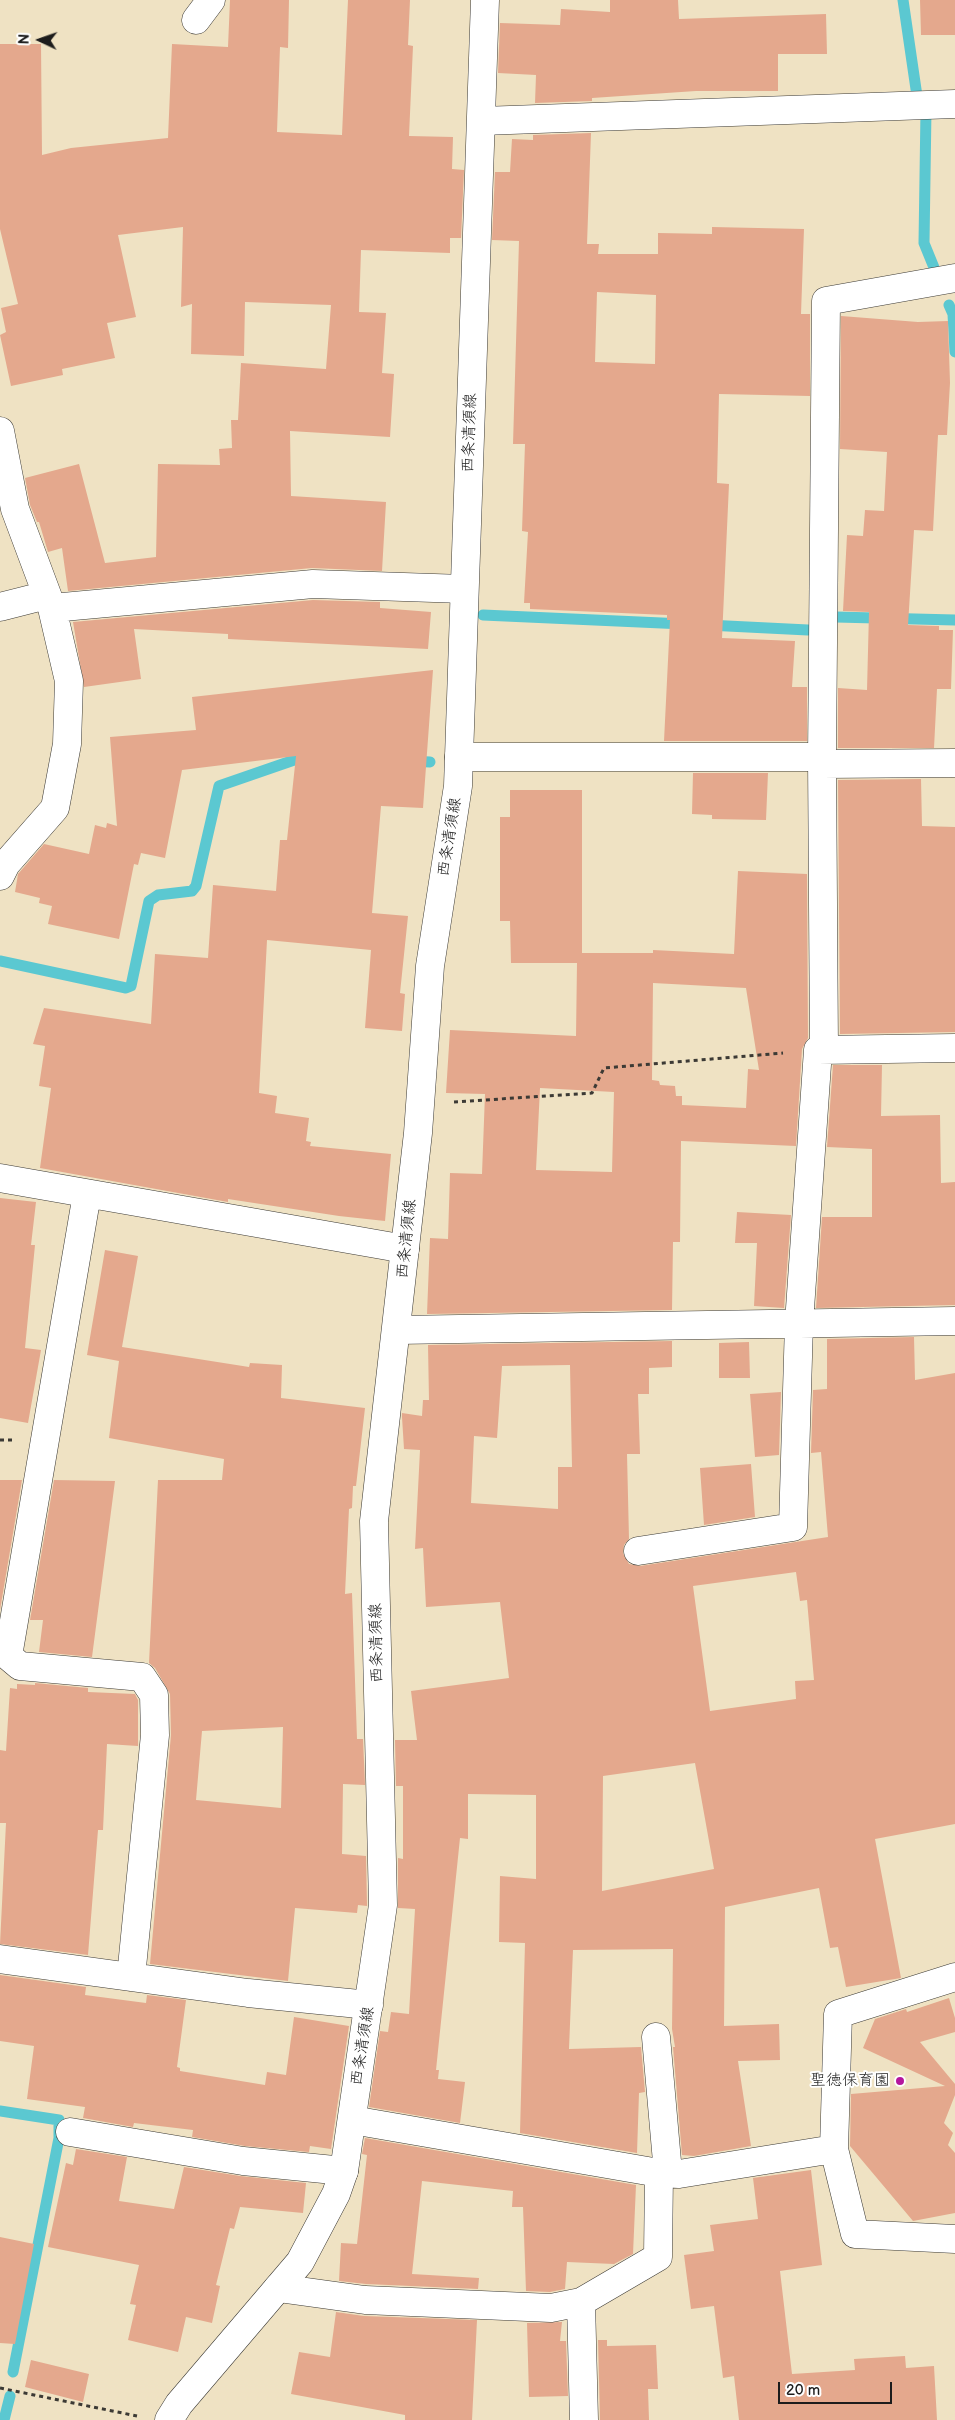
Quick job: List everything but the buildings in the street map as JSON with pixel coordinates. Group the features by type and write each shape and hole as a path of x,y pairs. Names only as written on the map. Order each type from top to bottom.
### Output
{"street":[{"name":"西条清須線","path":"169,2420 179,2404 300,2262 336,2194 344,2171 370,2005 383,1905 374,1521 397,1330 420,1104 430,966 458,786 482,121 484,0"},
{"path":"482,121 955,104"},
{"path":"638,1551 793,1527 799,1323 821,1050 826,300 955,278"},
{"path":"0,431 15,508 50,601 69,681 67,744 55,808 4,862"},
{"path":"0,607 50,601 313,584 464,588"},
{"path":"459,757 955,763"},
{"path":"821,1050 955,1048"},
{"path":"0,1178 405,1249"},
{"path":"87,1194 8,1656 20,1666 142,1677 154,1695 155,1735 131,1977"},
{"path":"397,1330 955,1321"},
{"path":"0,1959 248,1993 370,2005"},
{"path":"955,1978 838,2014 834,2149 855,2234 955,2239"},
{"path":"278,2288 365,2300 551,2308 581,2302 658,2257 663,2173 656,2037"},
{"path":"352,2120 663,2173 679,2174 834,2149"},
{"path":"70,2132 243,2161 344,2171"},
{"path":"581,2302 584,2420"}],"path":[{"path":"420,1104 592,1093 604,1068 821,1050"},
{"path":"0,2388 138,2416"}],"waterway":[{"path":"903,0 917,96"},
{"path":"926,110 924,243 935,270"},
{"path":"949,305 953,314 955,352"},
{"path":"483,615 684,624"},
{"path":"836,617 955,620"},
{"path":"707,625 808,630"},
{"path":"0,961 126,988 131,986 149,901 158,895 192,891 196,886 219,786 300,758 310,758"},
{"path":"411,761 430,762"},
{"path":"0,2111 59,2120 59,2138 13,2372"},
{"path":"4,2420 10,2396"}],"place":[{"name":"聖徳保育園","path":"900,2081"}]}
